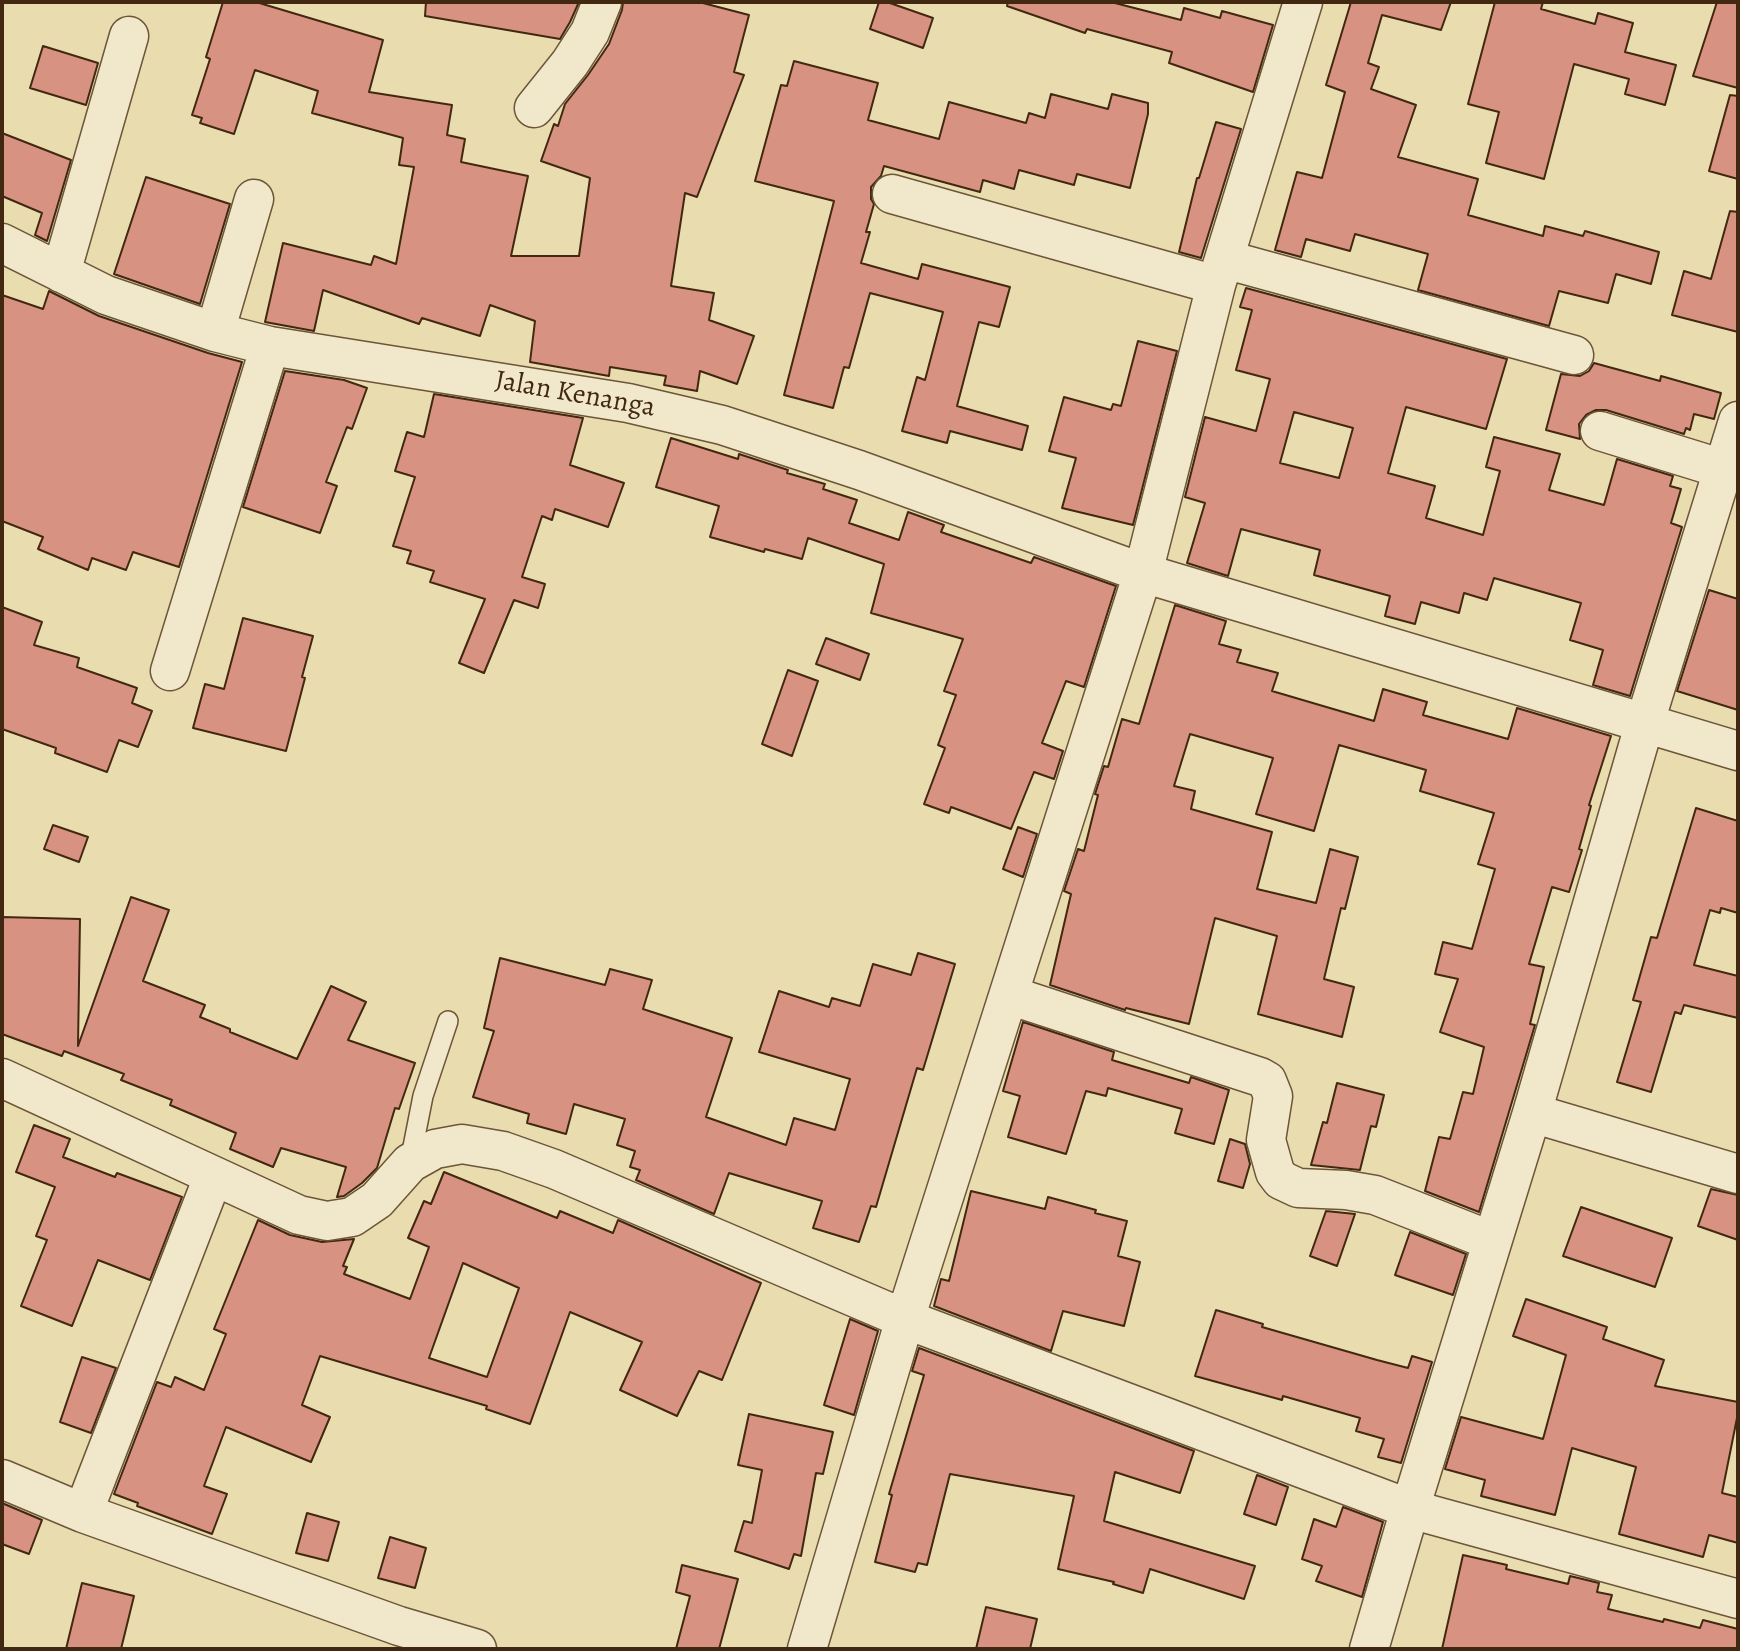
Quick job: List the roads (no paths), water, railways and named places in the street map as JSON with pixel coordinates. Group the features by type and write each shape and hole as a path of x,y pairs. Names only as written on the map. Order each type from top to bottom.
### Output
{"street":[{"path":"534,108 577,53 590,32 602,2"},
{"path":"807,1649 905,1319 1143,573 1220,272 1303,2"},
{"path":"61,272 129,36"},
{"path":"892,194 1574,355"},
{"path":"215,332 254,199"},
{"name":"Jalan Kenanga","path":"2,243 106,295 215,332 271,346 628,403 722,425 872,474 1143,573 1738,751"},
{"path":"170,671 271,346"},
{"path":"1369,1649 1532,1114 1644,722 1738,421"},
{"path":"1600,431 1723,468"},
{"path":"1009,995 1267,1081 1273,1096 1266,1140 1275,1172 1281,1180 1298,1188 1346,1190 1374,1195 1492,1241"},
{"path":"2,1078 299,1215 327,1220 352,1217 377,1200 410,1163 435,1149 462,1144 503,1151 554,1169 905,1319 1410,1509 1738,1599"},
{"path":"1532,1114 1738,1174"},
{"path":"83,1513 213,1177"},
{"path":"2,1479 83,1513 399,1626 477,1649"}],"lane":[{"path":"410,1163 423,1096 449,1021"}]}
